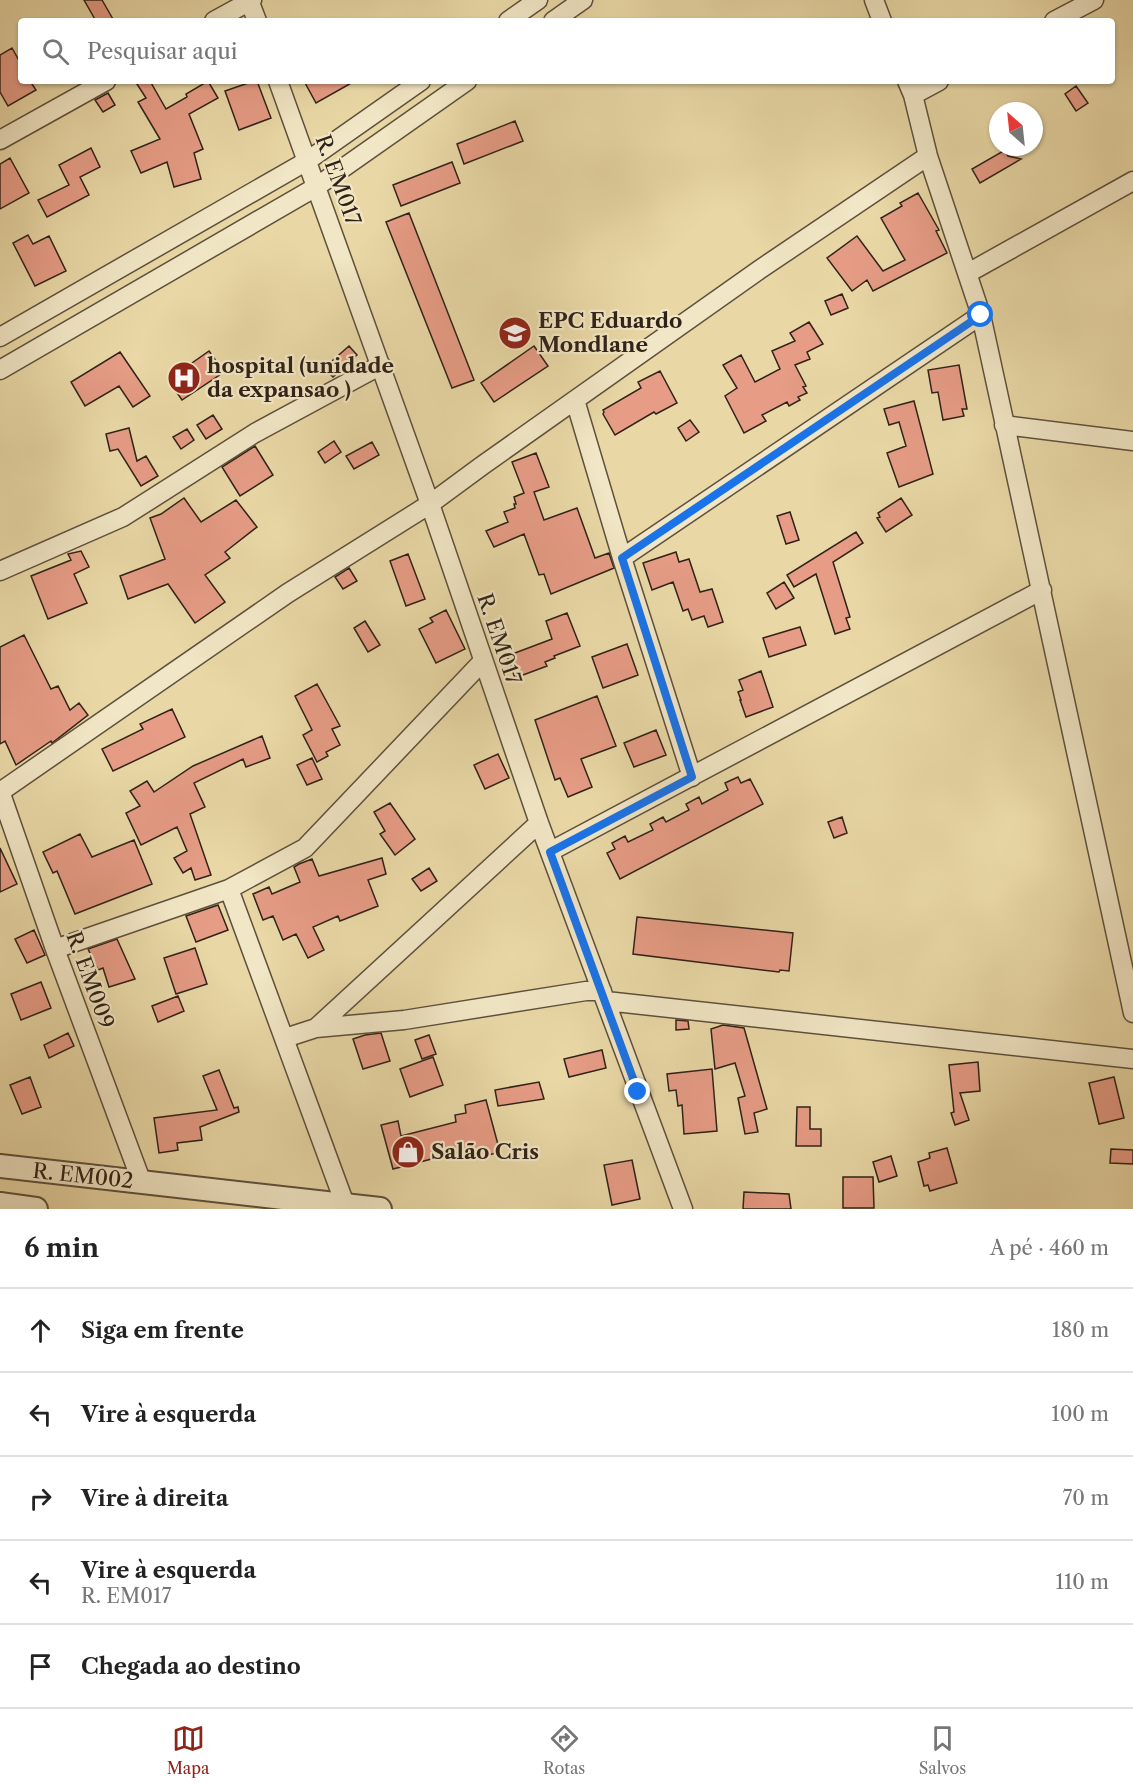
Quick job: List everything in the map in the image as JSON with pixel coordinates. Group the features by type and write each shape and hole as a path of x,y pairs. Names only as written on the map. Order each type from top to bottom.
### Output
{"street":[{"path":"219,18 250,0 256,18"},
{"path":"512,18 538,0"},
{"path":"557,18 583,0"},
{"path":"874,0 881,18"},
{"path":"1060,18 1094,0"},
{"path":"0,140 101,84"},
{"name":"R. EM017","path":"279,84 381,364 539,823 682,1209"},
{"path":"0,338 306,161 417,84"},
{"path":"0,369 316,187 463,84"},
{"path":"927,84 910,88 928,156 981,315 1133,1013"},
{"path":"0,792 288,593 430,504 840,214 928,156"},
{"path":"968,273 1133,181"},
{"path":"622,558 981,315"},
{"path":"0,571 123,517 255,433 381,364"},
{"path":"575,400 622,558 692,777"},
{"path":"1004,425 1133,441"},
{"path":"550,852 1042,591"},
{"path":"55,950 229,889 305,848 483,661"},
{"name":"R. EM009","path":"0,792 55,950 142,1183"},
{"path":"316,1028 539,823"},
{"path":"229,889 346,1206"},
{"path":"285,1038 316,1028 404,1020 586,991 604,996 1133,1059"},
{"name":"R. EM002","path":"0,1167 380,1209"},
{"path":"0,1204 36,1209"}],"building":[{"path":"84,0 102,0 112,18 94,18"},
{"path":"12,48 18,59 18,84 32,84 36,90 8,106 0,92 0,55"},
{"path":"137,84 152,84 166,109 187,97 186,94 203,84 210,84 218,98 189,114 203,149 194,153 201,179 174,187 167,162 141,173 131,151 160,139 138,102 146,98"},
{"path":"245,84 258,84 271,118 239,130 225,91"},
{"path":"306,84 350,84 316,103"},
{"path":"1076,86 1088,103 1076,111 1065,94"},
{"path":"108,93 115,105 103,112 95,100"},
{"path":"515,121 523,141 464,164 457,144"},
{"path":"91,148 100,167 80,177 89,195 47,217 38,200 69,185 59,165"},
{"path":"995,156 1021,159 980,183 972,169"},
{"path":"10,158 29,193 0,209 0,164"},
{"path":"452,162 460,183 401,206 393,185"},
{"path":"918,193 939,230 936,231 947,253 873,291 867,280 852,291 827,258 857,236 883,271 905,260 881,218 902,206 900,203"},
{"path":"409,213 474,380 452,388 386,222"},
{"path":"28,235 33,244 49,236 66,271 35,286 13,243"},
{"path":"842,294 848,308 831,315 825,301"},
{"path":"809,322 823,344 807,352 810,359 795,365 806,386 803,387 807,393 798,397 800,400 789,406 787,402 762,415 766,421 744,433 725,396 737,388 723,365 741,355 755,382 780,369 772,351 795,341 790,333"},
{"path":"349,346 357,355 333,377 324,368"},
{"path":"534,346 548,366 494,402 481,383"},
{"path":"209,351 224,372 182,400 168,380"},
{"path":"120,352 150,396 133,407 119,386 85,406 71,382"},
{"path":"959,365 967,409 962,409 964,416 943,420 938,392 932,393 928,370"},
{"path":"660,371 677,403 656,414 654,412 615,435 603,410 641,388 638,382"},
{"path":"914,401 933,474 899,487 887,453 906,446 899,422 889,425 884,409"},
{"path":"213,415 222,429 206,439 197,425"},
{"path":"690,420 699,432 686,441 678,428"},
{"path":"129,428 137,461 146,456 158,476 141,486 118,449 110,451 106,434"},
{"path":"187,429 194,440 181,449 173,437"},
{"path":"334,441 341,452 325,463 318,452"},
{"path":"372,442 379,455 354,469 346,456"},
{"path":"255,446 273,475 240,496 222,467"},
{"path":"536,453 549,487 534,492 544,520 577,508 595,558 609,553 614,568 551,594 544,574 539,575 524,534 494,547 486,531 508,522 504,512 515,508 514,497 524,493 512,462"},
{"path":"184,498 201,522 236,500 257,527 225,552 230,558 205,575 225,602 195,623 168,584 128,599 120,576 165,559 150,518 161,514"},
{"path":"901,498 912,515 886,532 877,518 880,517 878,513"},
{"path":"790,512 799,540 786,544 777,516"},
{"path":"856,532 863,543 833,562 850,617 846,618 850,629 835,634 816,574 794,587 787,575"},
{"path":"81,551 89,567 74,574 87,603 48,619 31,576 71,560 68,554"},
{"path":"676,552 679,562 689,559 700,592 712,589 723,622 708,627 704,616 692,620 688,609 683,611 673,582 652,590 643,563"},
{"path":"408,554 425,599 406,606 390,561"},
{"path":"349,568 357,581 343,589 335,577"},
{"path":"784,582 794,598 776,609 767,593"},
{"path":"446,610 465,649 436,663 419,629 433,622 430,618"},
{"path":"567,613 580,646 554,656 555,658 545,662 547,666 515,678 507,656 552,639 546,621"},
{"path":"365,621 380,645 368,652 354,628"},
{"path":"800,627 806,645 769,657 763,638"},
{"path":"24,635 51,689 58,686 70,710 79,703 88,715 52,743 51,741 16,765 5,741 0,744 0,647"},
{"path":"627,644 638,675 603,688 592,657"},
{"path":"761,671 773,707 746,717 738,692 743,690 739,680"},
{"path":"317,684 340,726 332,729 340,745 326,752 328,756 317,762 303,735 312,730 295,696"},
{"path":"597,696 616,746 581,759 592,787 568,797 560,778 555,780 535,720"},
{"path":"172,709 185,737 113,771 102,749 143,729 140,724"},
{"path":"656,730 666,755 634,767 624,743"},
{"path":"262,736 270,758 246,767 243,759 194,783 205,807 190,814 211,875 195,880 191,868 183,873 174,858 187,851 177,827 141,845 126,813 140,806 130,791 147,781 154,792 193,766"},
{"path":"498,754 509,778 485,789 474,765"},
{"path":"312,758 322,779 307,785 297,765"},
{"path":"738,777 741,783 750,779 763,804 620,879 607,853 615,849 612,843 625,836 628,842 653,830 650,824 663,817 666,822 689,810 686,804 699,797 702,804 728,790 725,783"},
{"path":"390,803 415,839 395,855 380,834 385,831 374,812"},
{"path":"842,817 847,833 834,838 828,822"},
{"path":"80,834 92,857 134,840 152,884 75,914 57,871 53,873 43,852"},
{"path":"0,848 17,884 0,892"},
{"path":"382,858 386,874 368,880 378,906 340,921 338,916 313,927 324,950 308,958 296,934 283,940 273,916 263,920 253,894 269,887 272,894 300,882 294,867 299,864 312,859 319,876"},
{"path":"429,868 437,881 421,891 412,879"},
{"path":"218,905 228,930 196,942 186,916"},
{"path":"637,917 793,933 789,971 780,970 779,972 633,954"},
{"path":"34,930 45,955 27,963 15,939"},
{"path":"117,939 135,979 109,987 103,968 98,970 88,949"},
{"path":"195,948 207,984 176,994 164,958"},
{"path":"41,982 51,1008 21,1020 11,994"},
{"path":"178,996 184,1011 158,1022 152,1006"},
{"path":"676,1020 688,1021 689,1029 676,1030"},
{"path":"723,1025 744,1028 767,1109 754,1113 758,1132 745,1134 738,1098 745,1096 735,1063 715,1069 711,1029"},
{"path":"68,1033 74,1046 49,1058 44,1045"},
{"path":"381,1033 390,1061 363,1069 353,1039"},
{"path":"429,1035 436,1054 422,1059 415,1040"},
{"path":"602,1050 606,1068 569,1077 564,1059"},
{"path":"433,1057 443,1085 410,1097 400,1069"},
{"path":"978,1062 980,1091 960,1093 969,1120 955,1125 951,1113 954,1112 949,1065"},
{"path":"712,1069 717,1131 684,1134 682,1105 678,1106 676,1090 669,1091 667,1074"},
{"path":"219,1070 234,1108 238,1107 239,1112 200,1127 202,1140 177,1143 178,1150 159,1153 154,1118 217,1110 203,1076"},
{"path":"30,1077 41,1107 22,1114 10,1085"},
{"path":"1114,1077 1124,1118 1099,1124 1089,1083"},
{"path":"539,1082 544,1099 498,1106 495,1090"},
{"path":"486,1100 500,1152 473,1159 470,1149 393,1169 381,1125 398,1121 401,1136 456,1122 455,1115 466,1113 465,1105"},
{"path":"797,1107 810,1107 810,1129 821,1129 821,1146 796,1146"},
{"path":"947,1148 957,1183 930,1191 928,1185 924,1186 918,1162 930,1158 929,1153"},
{"path":"1111,1149 1133,1150 1133,1164 1110,1163"},
{"path":"891,1156 897,1176 879,1182 873,1162"},
{"path":"632,1160 640,1199 612,1205 604,1165"},
{"path":"843,1177 873,1177 874,1208 843,1208"},
{"path":"744,1192 789,1194 791,1209 743,1209"}],"place":[{"name":"EPC Eduardo Mondlane","path":"515,333"},
{"name":"hospital (unidade da expansao )","path":"184,378"},
{"name":"Salão Cris","path":"408,1152"}],"route":[{"path":"638,1092 550,852 692,777 622,558 981,315"}]}
